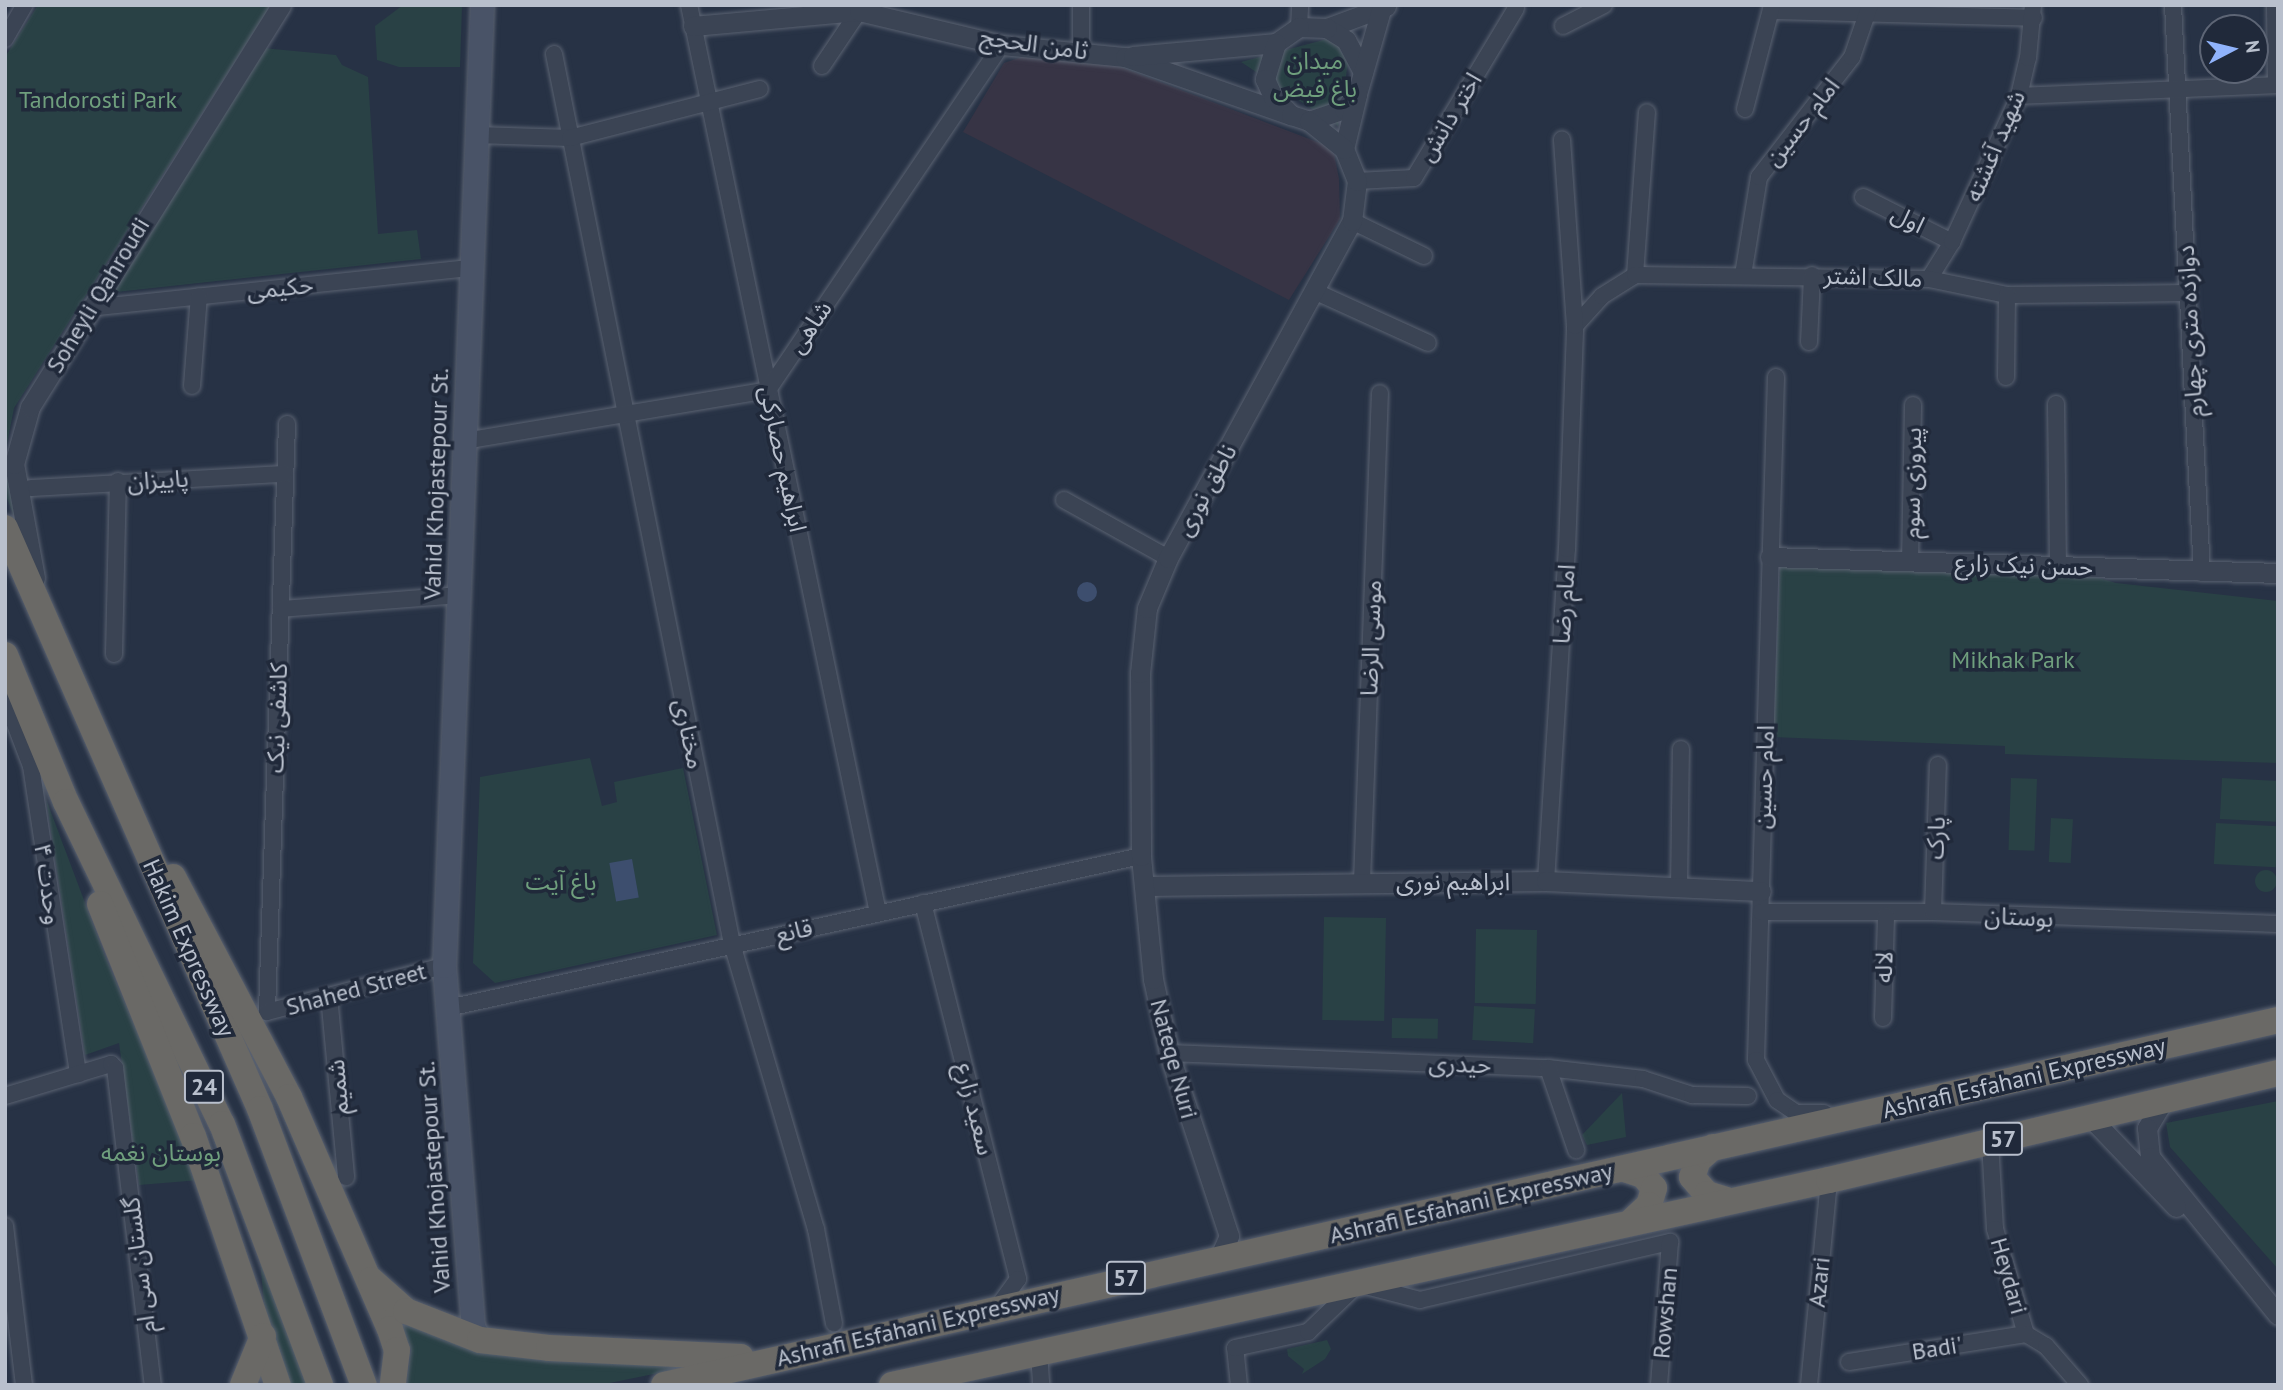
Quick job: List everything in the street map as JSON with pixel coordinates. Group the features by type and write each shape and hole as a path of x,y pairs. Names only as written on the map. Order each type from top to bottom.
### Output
{"highway":[{"name":"Hakim Expressway","path":"5,528 260,1108 362,1379"},
{"name":"Hakim Expressway","path":"5,655 66,802 222,1124 319,1383"},
{"path":"124,798 196,913 283,1085 397,1349 393,1385"},
{"path":"66,802 113,944 193,1136 278,1385"},
{"name":"Ashrafi Esfahani Expressway","path":"664,1385 1220,1256 1624,1169 1713,1147 1842,1122 2278,1020"},
{"name":"Ashrafi Esfahani Expressway","path":"892,1385 1358,1284 1633,1220 1829,1180 2091,1118 2165,1097 2278,1073"},
{"path":"1713,1147 1699,1160 1692,1177 1707,1194 1727,1200"},
{"path":"1624,1169 1643,1175 1654,1188 1649,1205 1633,1220"},
{"path":"365,1274 406,1311 480,1340 549,1348 777,1358"},
{"path":"243,1385 263,1336"}],"main road":[{"name":"Vahid Khojastepour St.","path":"480,1340 473,1327 470,1302 444,965 482,5"}],"street":[{"path":"5,39 25,5"},
{"name":"Soheyli Qahroudi","path":"43,613 14,464 30,407 89,307 281,5"},
{"name":"ابراهیم حصارکی","path":"689,5 878,913"},
{"path":"1081,5 1081,50"},
{"path":"1299,27 1300,5"},
{"path":"1563,26 1604,5"},
{"name":"دوازده متری چهارم","path":"2173,5 2202,573"},
{"path":"2019,96 2277,85 2275,5"},
{"path":"1276,43 1265,79 1273,97 1344,149 1363,72 1384,8"},
{"path":"1125,57 1276,43 1299,27 1327,28 1384,8"},
{"name":"اختر دانش","path":"1357,181 1414,178 1516,8"},
{"path":"1745,109 1772,8 2034,11"},
{"name":"امام حسین","path":"1744,275 1759,177 1853,57 1869,10"},
{"path":"822,66 859,11"},
{"name":"ثامن الحجج","path":"693,26 859,11 893,12 1002,45 1081,50 1125,57"},
{"name":"شهید آغشته","path":"1929,279 1952,242 2019,96 2034,11"},
{"path":"1327,28 1346,40 1363,72"},
{"name":"شاهی","path":"768,390 1002,45"},
{"name":"مختاری","path":"554,54 624,415 732,944 816,1229 834,1323"},
{"path":"1125,57 1300,118 1344,109 1357,94"},
{"path":"477,135 570,138 709,105 760,89"},
{"path":"1575,326 1602,296 1635,275 1647,112"},
{"name":"امام رضا","path":"1546,881 1567,549 1575,326 1562,139"},
{"name":"ناطق نوری","path":"1141,856 1140,673 1147,608 1168,558 1352,221 1357,181 1344,149"},
{"name":"اول","path":"1863,197 1952,242"},
{"path":"1352,221 1424,256"},
{"name":"حکیمی","path":"89,307 471,268"},
{"name":"مالک اشتر","path":"1635,275 1811,275 1929,279 2007,295 2188,293"},
{"path":"1809,342 1811,275"},
{"path":"1314,291 1428,343"},
{"path":"2006,377 2007,295"},
{"path":"192,386 199,296"},
{"name":"امام حسین","path":"1776,377 1756,1060 1760,1073 1777,1100 1796,1114 1826,1114 1842,1122"},
{"path":"464,441 768,390"},
{"name":"موسی الرضا","path":"1362,882 1380,393"},
{"path":"2056,404 2058,566"},
{"name":"پیروزی سوم","path":"1910,562 1913,405"},
{"name":"کاشفی نیک","path":"267,1013 287,424"},
{"name":"پاییزان","path":"31,488 118,481 285,474"},
{"path":"114,653 118,481"},
{"path":"1064,500 1168,558"},
{"name":"حسن نیک زارع","path":"1770,557 2202,573 2278,573"},
{"path":"281,608 458,595"},
{"name":"وحدت ۴","path":"5,698 32,766 78,1074"},
{"path":"1679,887 1681,749"},
{"name":"پارک","path":"1933,912 1938,765"},
{"name":"قانع","path":"448,1008 1141,856"},
{"name":"Nateqe Nuri","path":"1141,856 1153,979 1169,1053 1229,1236 1220,1256"},
{"name":"ابراهیم نوری","path":"1146,886 1546,881 1761,891"},
{"name":"سعید زارع","path":"923,903 1018,1279 996,1309"},
{"name":"بوستان","path":"1761,912 1886,915 1933,912 2278,924"},
{"name":"لاله","path":"1883,1018 1886,915"},
{"name":"Shahed Street","path":"267,1013 444,965"},
{"name":"شمیم","path":"330,996 346,1177"},
{"name":"حیدری","path":"1169,1053 1548,1068 1643,1079 1692,1095 1748,1096"},
{"name":"گلستان سی ام","path":"78,1074 111,1064 153,1385"},
{"path":"1548,1068 1576,1150"},
{"path":"5,1096 78,1074"},
{"path":"2165,1097 2147,1128 2150,1157 2209,1235 2278,1315"},
{"path":"2091,1118 2165,1197 2209,1235"},
{"name":"Heydari","path":"1990,1142 1995,1229 2026,1334 2046,1346 2080,1385"},
{"name":"Azari","path":"1809,1385 1829,1180"},
{"path":"5,1226 24,1385"},
{"name":"Rowshan","path":"1358,1284 1420,1300 1670,1242 1659,1385"},
{"path":"1239,1385 1236,1348 1308,1332 1358,1284"},
{"name":"Badi'","path":"1849,1362 2026,1334"},
{"path":"1039,1353 1041,1385"}],"shaded area":[{"path":"1039,51 1084,53 1333,148 1339,179 1340,219 1289,300 963,132 1004,63"}],"green space":[{"name":"Tandorosti Park","path":"38,5 271,5 14,408 6,449 19,529 5,493 5,57"},
{"path":"403,5 462,5 460,67 399,67 377,60 375,26"},
{"name":"میدان باغ فیض","path":"1353,32 1338,126 1241,62"},
{"path":"263,48 336,55 342,65 368,77 378,234 417,230 421,259 107,293"},
{"name":"Mikhak Park","path":"1780,566 2089,575 2116,583 2278,601 2278,763 2005,754 2005,746 1773,737"},
{"name":"باغ آیت","path":"590,758 602,806 617,802 614,782 683,768 717,935 495,983 473,963 480,777"},
{"path":"2011,778 2037,779 2034,851 2008,850"},
{"path":"2222,778 2278,781 2276,822 2220,819"},
{"name":"بوستان نغمه","path":"46,799 105,956 200,1180 139,1185 119,1043 85,1055"},
{"path":"2051,818 2073,819 2071,863 2049,862"},
{"path":"2216,823 2278,826 2276,867 2214,864"},
{"path":"2266,870 2274,873 2277,881 2274,889 2266,892 2258,889 2255,881 2258,873"},
{"path":"1324,917 1386,918 1384,1021 1322,1020"},
{"path":"1476,929 1537,930 1536,1004 1475,1003"},
{"path":"1474,1006 1535,1009 1533,1043 1472,1040"},
{"path":"1392,1018 1438,1019 1438,1039 1392,1038"},
{"path":"1622,1093 1626,1137 1587,1145 1582,1135"},
{"path":"2278,1101 2278,1269 2170,1147 2166,1123"},
{"path":"259,1249 307,1385 286,1385 264,1303"},
{"path":"401,1323 712,1362 600,1385 406,1385 411,1350"},
{"path":"1327,1340 1331,1349 1325,1359 1302,1374 1304,1369 1288,1356 1287,1349"}],"water":[{"path":"1087,582 1094,585 1097,592 1094,599 1087,602 1080,599 1077,592 1080,585"},
{"path":"632,859 639,897 616,901 609,863"}]}
